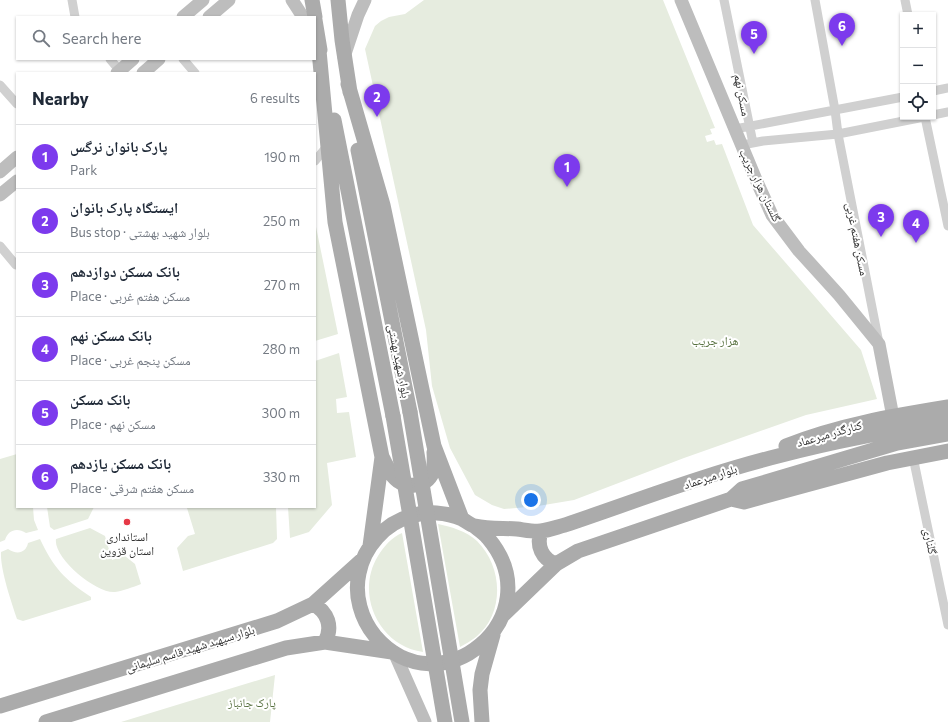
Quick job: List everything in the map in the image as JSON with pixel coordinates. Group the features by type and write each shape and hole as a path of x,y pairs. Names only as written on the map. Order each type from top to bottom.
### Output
{"main road":[{"path":"312,0 315,16"},
{"name":"بلوار شهید بهشتی","path":"338,0 344,57 357,146 410,412 462,722"},
{"path":"316,28 334,146 335,222 382,457 388,470 401,483 408,485 424,483 429,479 434,470 434,446 383,205 348,84"},
{"name":"بلوار شهید بهشتی","path":"334,146 393,416 445,722"},
{"name":"کنارگذر میرعماد","path":"715,474 811,436 862,423 948,407"},
{"name":"بلوار میرعماد","path":"370,546 395,522 411,516 428,513 439,514 468,522 541,531 715,474 778,456 813,447 948,421"},
{"name":"بلوار میرعماد","path":"503,615 556,564 578,551 731,499 742,489 897,443 948,434"},
{"path":"434,446 468,522 490,541 497,550 504,566 507,582 507,599 503,615 495,630 482,674 480,690 482,722"},
{"path":"731,499 744,502 887,463 948,451"},
{"path":"382,457 370,546 363,559 358,574 357,589 363,618 371,631 380,643 408,660 425,663 441,663 457,659 472,652 485,642 495,630"},
{"path":"541,531 539,537 540,549 546,559 556,564"},
{"name":"بلوار سپهبد شهید قاسم سلیمانی","path":"0,706 277,621 313,604 363,559"},
{"path":"313,604 323,610 328,620 329,632 324,642"},
{"path":"46,722 286,648 324,642 393,652"},
{"path":"439,722 444,718 456,714 468,716 477,722"}],"street":[{"path":"72,0 74,16"},
{"path":"184,16 203,0"},
{"path":"210,16 229,0"},
{"path":"292,0 302,16"},
{"path":"344,57 358,15 365,0"},
{"name":"گلستان هزار جریب","path":"681,0 735,129 747,144 772,215 799,252 839,295 879,344 892,417"},
{"name":"مسکن نهم","path":"724,0 750,126 747,144"},
{"name":"مسکن هفتم غربی","path":"815,0 838,134 879,344"},
{"path":"905,0 907,12"},
{"path":"111,60 118,72 132,60"},
{"path":"144,72 158,60"},
{"path":"184,60 194,72"},
{"path":"0,85 16,103"},
{"path":"936,90 948,88"},
{"path":"735,129 900,98"},
{"path":"936,114 948,112"},
{"path":"747,144 838,134 909,120"},
{"path":"925,120 948,226"},
{"path":"316,160 334,146"},
{"path":"0,172 16,158"},
{"path":"0,195 16,182"},
{"path":"0,246 16,265"},
{"name":"گلناری","path":"913,457 948,625"},
{"path":"393,652 425,722"}],"green space":[{"name":"هزار جریب","path":"424,0 663,0 715,128 710,129 712,134 705,136 707,142 714,140 716,145 722,144 753,225 861,350 877,399 806,415 684,458 574,500 538,506 504,509 492,505 475,495 450,448 432,386 426,330 365,49 375,26 381,21 389,17 405,14"},
{"path":"316,227 338,334 316,341"},
{"path":"339,353 347,397 336,399 337,413 349,412 356,457 327,463 332,505 309,532 290,538 288,508 316,508 316,361"},
{"path":"16,454 16,508 33,508 34,520 38,530 26,533 19,530 13,530 8,534 5,540 0,542 0,459"},
{"path":"47,508 94,508 88,519 54,530 50,527"},
{"path":"187,508 276,508 277,539 273,543 183,571 177,548 188,536 195,534"},
{"path":"438,524 459,530 477,541 486,552 496,576 496,603 492,616 476,637 460,647"},
{"path":"90,528 105,536 112,560 125,556 135,564 141,584 115,592 107,591 88,581 69,565 61,556 57,547 56,539"},
{"path":"402,533 423,652 407,648 394,640 383,629 375,616 370,601 369,586 371,571 378,556 388,542"},
{"path":"40,539 55,565 67,579 91,597 91,600 23,621 17,619 4,576 1,552 8,549 15,552 21,552 25,549 28,543"},
{"name":"پارک جانباز","path":"275,675 270,722 121,722"}],"place":[{"name":"بانک مسکن یازدهم","path":"842,46"},
{"name":"بانک مسکن","path":"754,54"},
{"name":"ایستگاه پارک بانوان","path":"377,117"},
{"name":"پارک بانوان نرگس","path":"567,187"},
{"name":"بانک مسکن دوازدهم","path":"881,237"},
{"name":"بانک مسکن نهم","path":"916,243"},
{"name":"استانداری استان قزوین","path":"127,522"}]}
